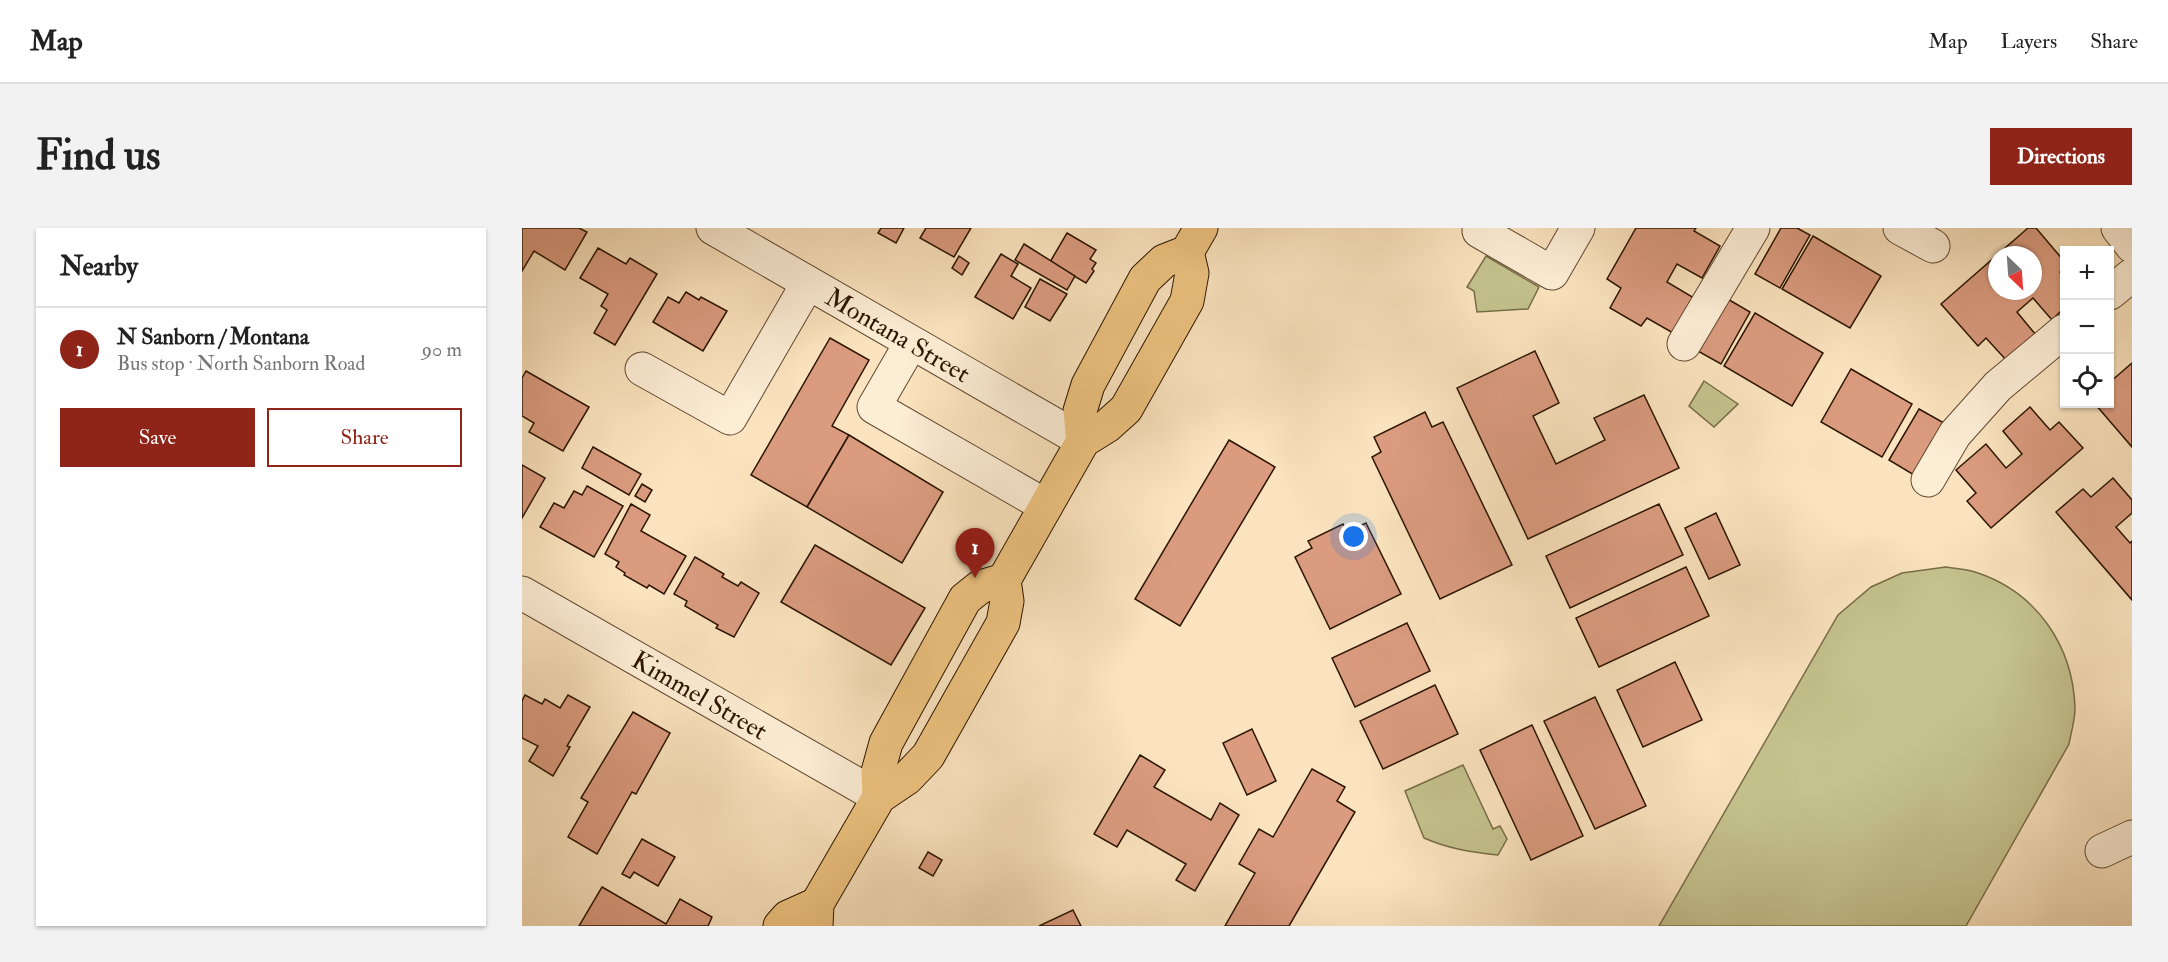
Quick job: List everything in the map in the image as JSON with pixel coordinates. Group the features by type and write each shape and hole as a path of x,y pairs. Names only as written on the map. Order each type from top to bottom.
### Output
{"main road":[{"path":"1083,441 1080,411 1088,386 1145,279 1164,261 1194,240"},
{"path":"780,926 788,917 817,915 879,797 907,777 928,756 1003,623 1007,601 1004,580 1083,441 1107,426 1126,409 1188,301 1194,240"},
{"path":"879,797 878,772 886,743 965,599 980,587 1004,580"}],"street":[{"name":"Montana Street","path":"713,228 1083,441"},
{"path":"1478,229 1552,273 1578,228"},
{"path":"1684,344 1753,228"},
{"path":"1900,228 1933,246"},
{"path":"2118,228 2132,246"},
{"path":"2114,289 2132,275"},
{"path":"642,369 730,418 808,283"},
{"path":"1928,480 1955,434 1998,386 2060,334"},
{"path":"912,343 874,407 1046,506"},
{"name":"Kimmel Street","path":"522,593 879,797"},
{"path":"2102,851 2132,837"}],"shaded area":[{"path":"1486,256 1539,287 1528,309 1477,312 1474,291 1467,287"},
{"path":"1704,381 1738,404 1714,427 1689,406"},
{"path":"1946,567 1974,572 1999,582 2034,608 2059,643 2073,685 2075,708 2069,744 1966,926 1659,926 1838,615 1871,587 1902,573"},
{"path":"1463,765 1493,829 1500,826 1507,839 1498,855 1460,850 1424,838 1405,791"}],"building":[{"path":"522,228 579,228 587,232 565,270 534,251 522,271"},
{"path":"881,228 904,228 896,243 878,233"},
{"path":"926,228 971,228 954,257 920,238"},
{"path":"1636,228 1696,228 1694,231 1720,246 1702,278 1677,264 1667,282 1694,298 1673,333 1647,318 1641,326 1610,308 1621,288 1607,279"},
{"path":"1781,228 1797,228 1810,235 1780,288 1755,274"},
{"path":"2028,228 2036,228 2060,256 2060,312 2052,320 2035,300 2042,300 2042,246 2007,246"},
{"path":"1067,233 1096,250 1090,259 1096,263 1092,269 1094,271 1086,283 1050,262"},
{"path":"1813,236 1881,276 1850,328 1782,289"},
{"path":"1024,244 1075,276 1067,290 1015,260"},
{"path":"598,248 626,264 630,258 657,274 615,345 594,333 607,310 601,306 608,294 580,278"},
{"path":"1001,254 1018,264 1011,276 1031,288 1013,319 975,297"},
{"path":"959,256 969,263 962,275 952,268"},
{"path":"1988,263 1988,300 2031,300 2017,312 2036,335 2007,361 1986,338 1978,346 1941,304"},
{"path":"1040,279 1067,294 1050,321 1025,307"},
{"path":"686,292 727,311 703,351 653,322 668,297 679,303"},
{"path":"1726,298 1750,312 1721,364 1696,350"},
{"path":"1755,313 1823,353 1792,406 1724,366"},
{"path":"830,338 869,360 832,426 849,435 807,507 751,475"},
{"path":"1535,351 1559,403 1533,416 1556,464 1605,440 1594,418 1644,395 1679,468 1528,539 1457,388"},
{"path":"2132,363 2132,447 2098,408 2114,408 2114,379"},
{"path":"1851,369 1912,404 1882,457 1821,422"},
{"path":"526,371 589,407 563,451 529,432 534,423 522,416 522,378"},
{"path":"2030,407 2050,430 2059,422 2083,448 1991,528 1967,501 1976,493 1956,470 1986,444 2006,468 2022,454 2003,431"},
{"path":"1919,409 1944,423 1914,475 1889,460"},
{"path":"1425,412 1432,427 1443,422 1512,565 1440,599 1372,457 1381,452 1374,437"},
{"path":"849,435 943,492 902,563 807,507"},
{"path":"1229,440 1275,467 1180,626 1135,599"},
{"path":"593,447 641,474 629,495 582,468"},
{"path":"522,465 545,478 522,518"},
{"path":"2113,478 2132,500 2132,513 2116,527 2130,543 2132,541 2132,600 2056,512 2083,489 2091,497"},
{"path":"642,484 652,490 645,502 635,496"},
{"path":"587,486 623,506 594,557 540,527 554,503 564,508 574,491 582,495"},
{"path":"631,504 650,515 641,531 686,556 664,594 649,585 647,588 624,575 625,573 616,567 619,562 605,554"},
{"path":"1659,504 1683,555 1570,608 1546,556"},
{"path":"1716,513 1740,565 1709,579 1685,528"},
{"path":"1366,523 1401,594 1330,629 1295,557 1312,548 1308,541 1343,524 1347,532"},
{"path":"815,545 925,608 891,665 781,602"},
{"path":"695,557 724,574 722,577 738,586 741,582 759,593 734,637 716,628 718,625 685,606 687,601 674,594"},
{"path":"1686,567 1709,616 1599,667 1576,618"},
{"path":"1407,623 1430,671 1355,707 1332,658"},
{"path":"1675,662 1702,720 1643,747 1617,690"},
{"path":"1435,685 1458,734 1383,769 1360,721"},
{"path":"525,695 542,704 545,699 560,708 568,695 590,707 567,746 570,747 553,776 529,761 538,746 522,738 522,701"},
{"path":"1595,697 1646,806 1595,829 1544,721"},
{"path":"633,712 670,733 636,794 632,792 597,854 568,837 588,802 581,798"},
{"path":"1532,725 1583,836 1531,860 1480,750"},
{"path":"1252,729 1276,781 1247,795 1223,743"},
{"path":"1140,755 1165,770 1154,787 1211,820 1220,803 1239,815 1195,891 1176,880 1186,864 1127,830 1117,847 1094,834"},
{"path":"1312,769 1345,787 1337,801 1355,812 1289,926 1225,926 1255,873 1239,864 1259,829 1273,837"},
{"path":"642,839 675,857 658,886 634,872 630,878 622,874"},
{"path":"928,852 942,860 933,876 919,868"},
{"path":"602,887 666,924 680,899 712,917 708,926 579,926"},
{"path":"1073,910 1081,926 1039,926"}],"place":[{"name":"N Sanborn / Montana","path":"975,578"}]}
